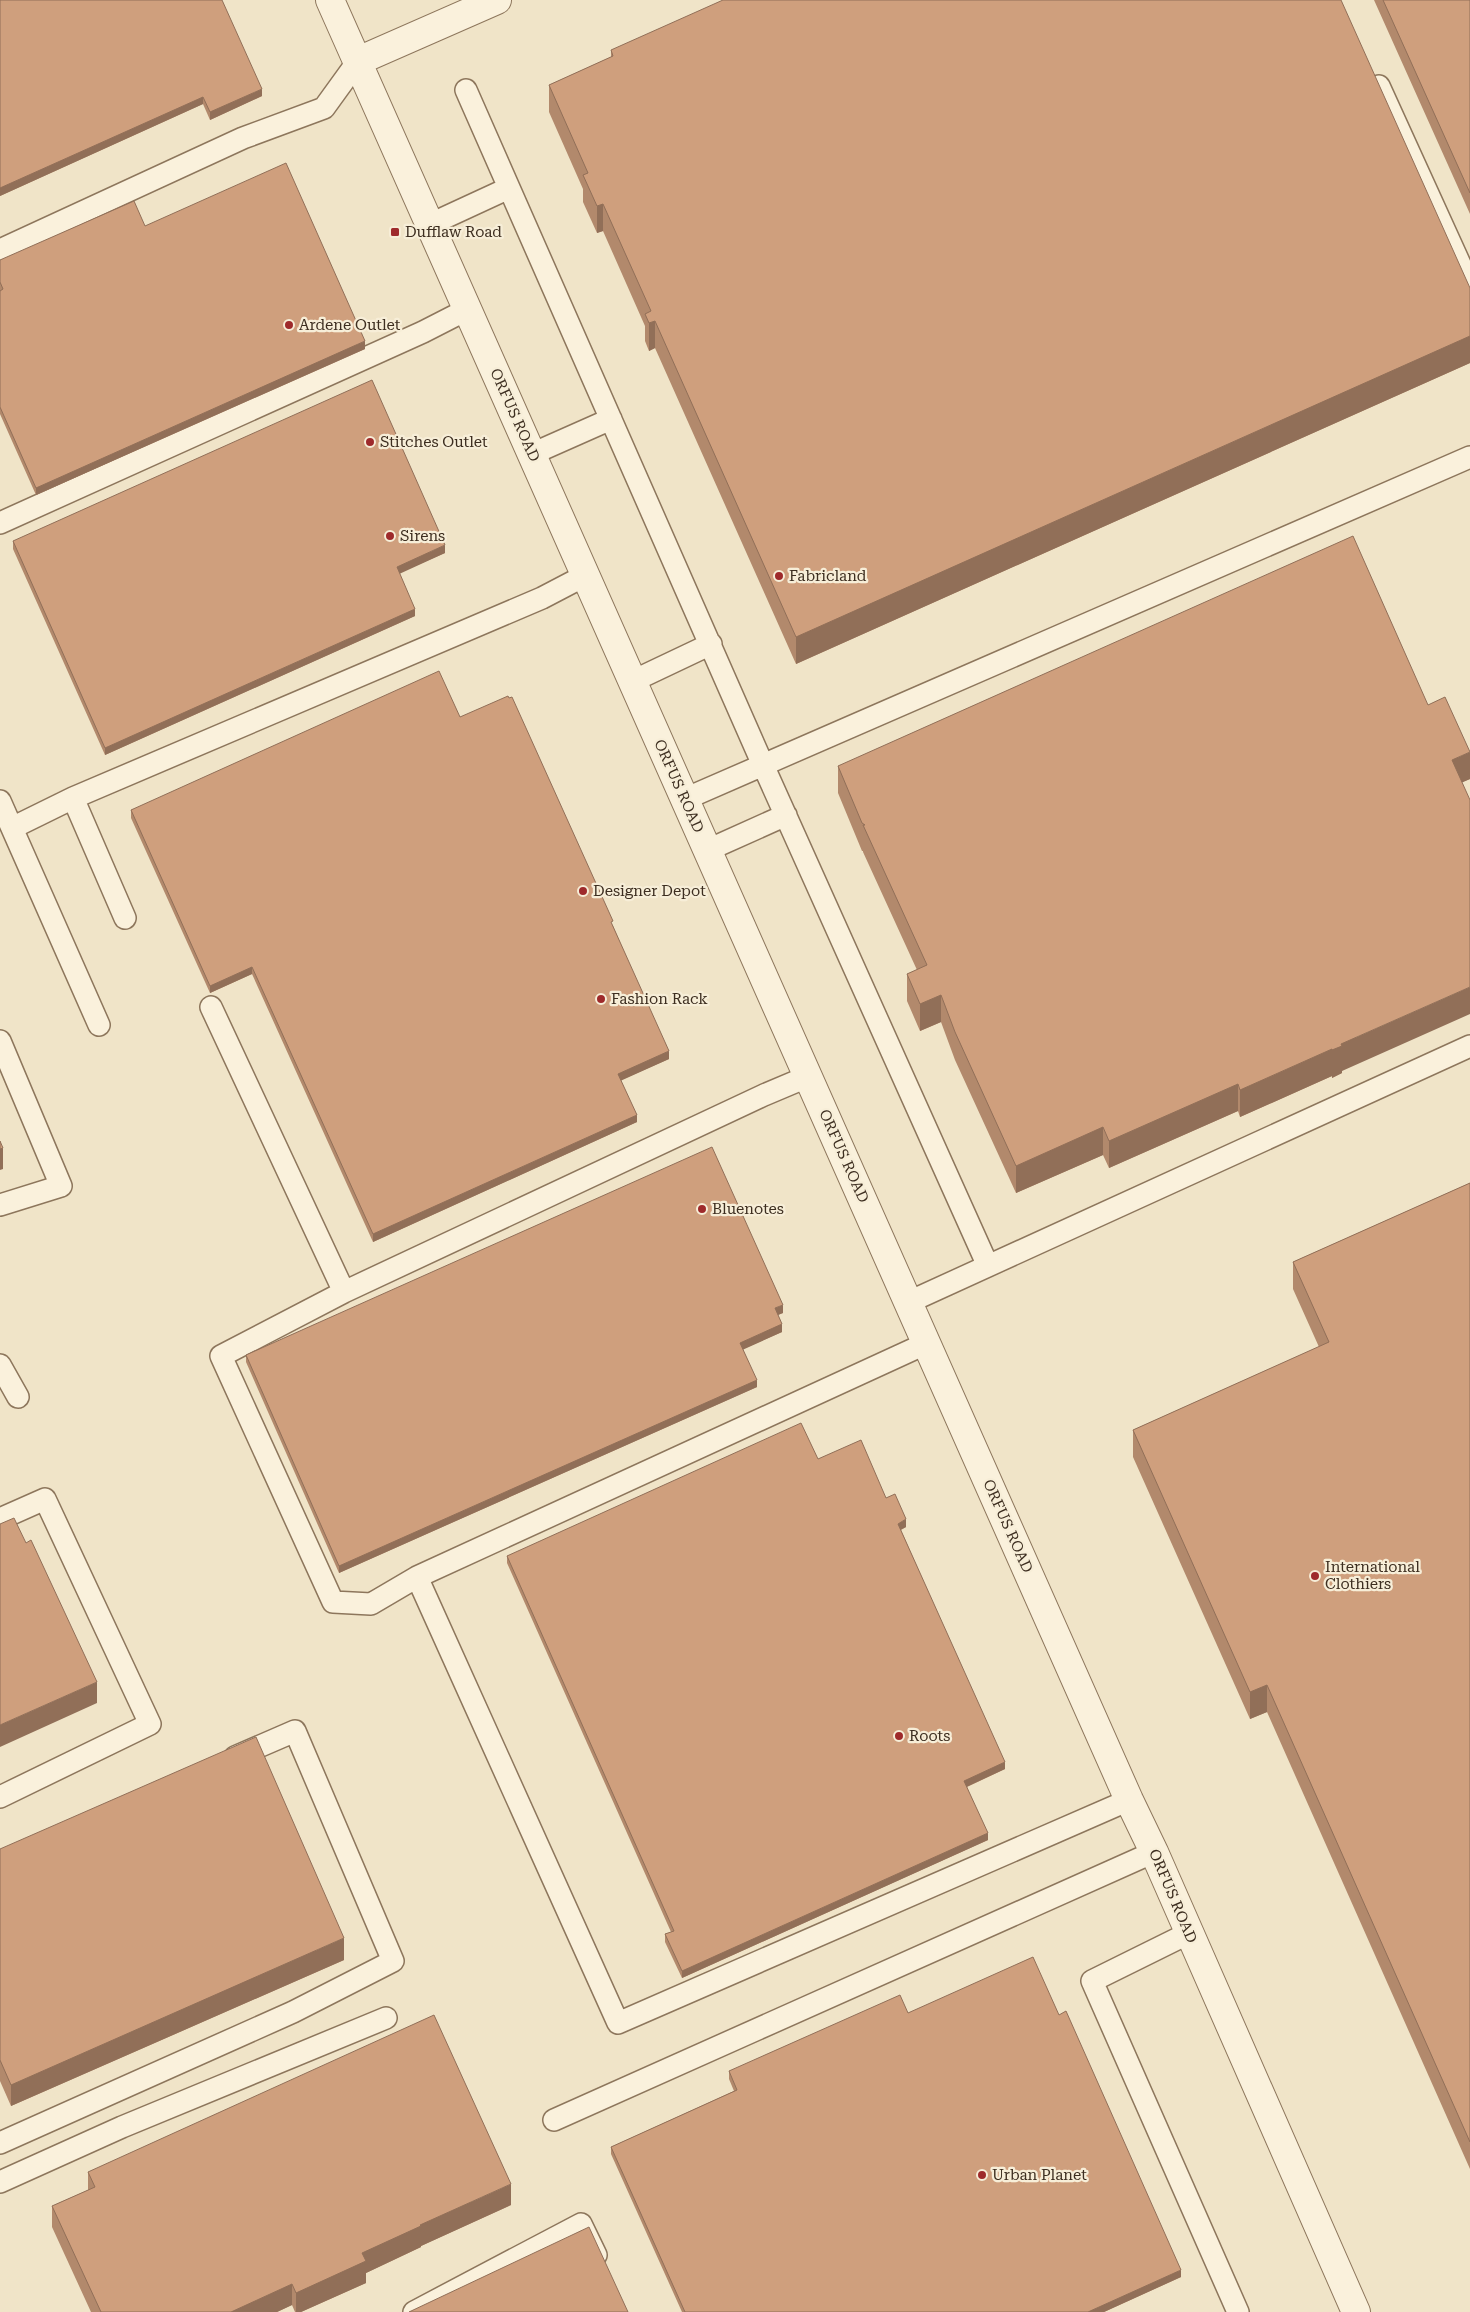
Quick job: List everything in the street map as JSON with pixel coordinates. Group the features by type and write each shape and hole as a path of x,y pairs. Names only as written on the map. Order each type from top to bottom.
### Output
{"street":[{"name":"ORFUS ROAD","path":"330,0 1129,1800 1154,1852 1356,2312"},
{"path":"358,60 497,0"}],"lane":[{"path":"0,250 243,138 324,108 358,60"},
{"path":"1373,72 1470,286"},
{"path":"466,90 763,765 988,1266"},
{"path":"431,224 509,188"},
{"path":"0,523 414,336 468,309"},
{"path":"532,454 611,419"},
{"path":"685,799 1468,464"},
{"path":"12,828 73,798 542,598 586,575"},
{"path":"633,681 710,644"},
{"path":"73,798 126,918"},
{"path":"0,801 99,1025"},
{"path":"708,850 786,815"},
{"path":"211,1007 344,1292"},
{"path":"0,1041 61,1186 0,1205"},
{"path":"909,1302 1470,1046"},
{"path":"809,1076 764,1095 344,1292 221,1356 332,1602 371,1604 417,1578 926,1343"},
{"path":"0,1365 18,1397"},
{"path":"0,1519 45,1499 150,1724 0,1797"},
{"path":"417,1578 618,2023 1129,1800"},
{"path":"0,2143 293,2012 393,1961 295,1731 215,1765"},
{"path":"554,2120 1154,1852"},
{"path":"1189,1933 1092,1981 1238,2312"},
{"path":"0,2182 122,2127 386,2018"},
{"path":"414,2312 581,2224 606,2277"}],"building":[{"path":"0,0 222,0 262,89 210,112 203,97 0,188"},
{"path":"723,0 1341,0 1470,288 1470,336 796,637 655,321 649,323 645,314 651,311 603,204 597,206 583,175 588,173 549,85 613,56 611,50"},
{"path":"1383,0 1470,0 1470,193"},
{"path":"286,163 365,341 36,488 0,407 0,291 3,289 0,282 0,260 134,201 145,226"},
{"path":"372,380 445,545 397,567 415,609 105,748 13,541"},
{"path":"1353,536 1428,705 1445,697 1470,752 1452,760 1470,800 1470,987 1341,1044 1342,1046 1240,1090 1238,1084 1109,1141 1103,1127 1016,1166 955,1032 941,995 920,1004 907,974 927,965 838,766"},
{"path":"439,671 460,717 508,696 509,698 512,697 613,921 611,922 669,1051 618,1074 637,1115 373,1234 252,967 210,986 131,810"},
{"path":"712,1147 783,1305 775,1308 782,1324 740,1343 757,1380 339,1566 246,1355"},
{"path":"1470,1183 1470,2142 1267,1685 1250,1692 1133,1430 1329,1342 1293,1262"},
{"path":"801,1423 818,1459 861,1440 886,1498 895,1494 906,1519 898,1524 1005,1762 964,1781 988,1833 682,1971 665,1934 674,1931 507,1556"},
{"path":"14,1518 26,1543 31,1540 97,1682 0,1725 0,1524"},
{"path":"256,1737 344,1938 11,2085 0,2060 0,1849"},
{"path":"1033,1957 1059,2015 1066,2011 1181,2270 1088,2312 685,2312 611,2147 737,2090 729,2071 900,1995 908,2013"},
{"path":"434,2015 511,2184 362,2253 366,2261 296,2293 292,2284 231,2312 101,2312 52,2206 95,2187 88,2172"},
{"path":"589,2227 628,2312 409,2312"}],"place":[{"name":"Dufflaw Road","path":"395,232"},
{"name":"Ardene Outlet","path":"289,325"},
{"name":"Stitches Outlet","path":"370,442"},
{"name":"Sirens","path":"390,536"},
{"name":"Fabricland","path":"779,576"},
{"name":"Designer Depot","path":"583,891"},
{"name":"Fashion Rack","path":"601,999"},
{"name":"Bluenotes","path":"702,1209"},
{"name":"International Clothiers","path":"1315,1576"},
{"name":"Roots","path":"899,1736"},
{"name":"Urban Planet","path":"982,2175"}]}
